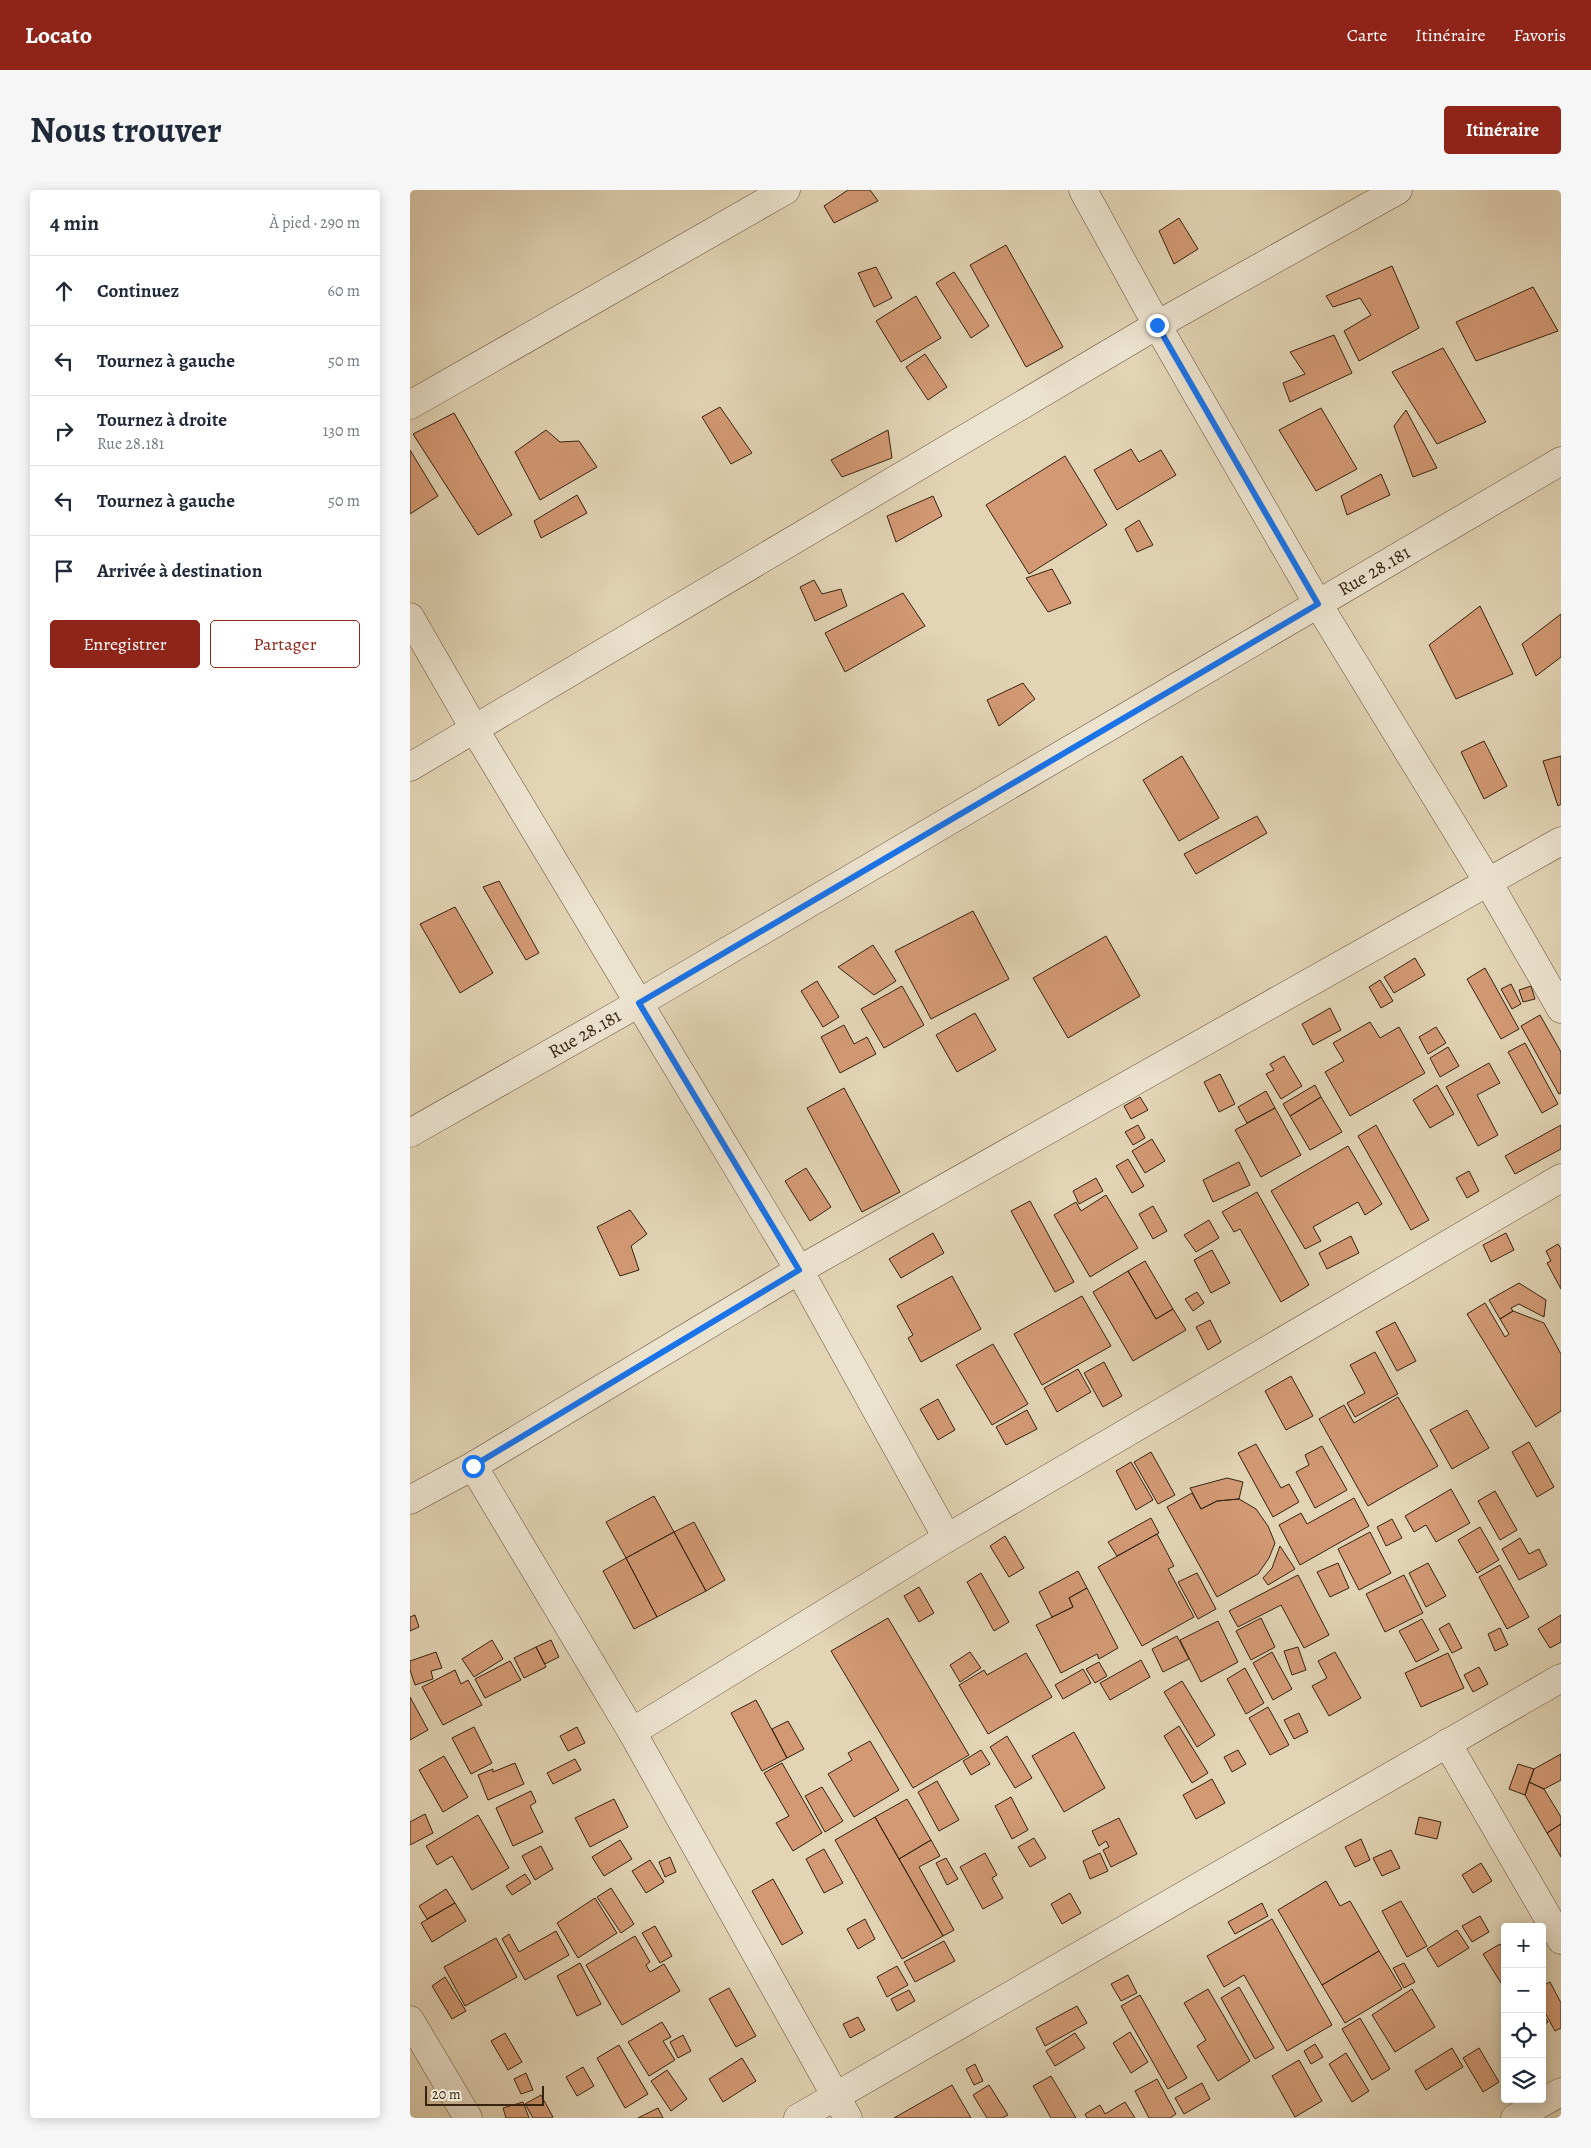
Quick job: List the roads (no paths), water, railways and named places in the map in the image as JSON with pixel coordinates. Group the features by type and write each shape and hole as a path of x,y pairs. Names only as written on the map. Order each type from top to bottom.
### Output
{"street":[{"path":"410,405 786,190"},
{"path":"1083,190 1157,325 1318,604 1488,882 1561,1009"},
{"path":"410,767 1157,325 1398,190"},
{"name":"Rue 28.181","path":"410,1133 639,1003 1561,462"},
{"path":"410,616 475,730 799,1270 946,1538"},
{"path":"410,1500 473,1466 799,1270 1561,841"},
{"path":"632,1732 946,1538 1561,1178"},
{"path":"473,1466 632,1732 842,2107"},
{"path":"798,2118 842,2107 1447,1743 1561,1678"},
{"path":"1447,1743 1561,1940"},
{"path":"410,2020 468,2118"},
{"path":"1515,2118 1561,2092"}]}
